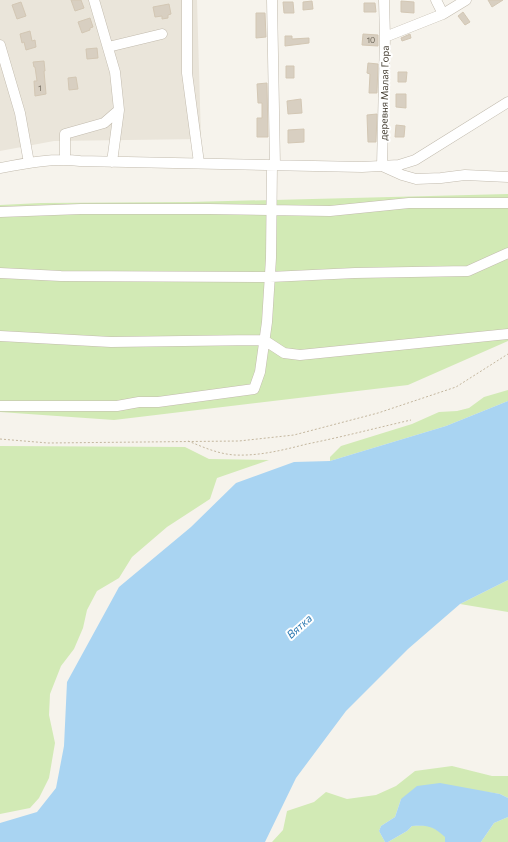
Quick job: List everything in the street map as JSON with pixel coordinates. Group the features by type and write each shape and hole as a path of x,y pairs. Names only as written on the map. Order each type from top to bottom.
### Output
{"street":[{"path":"94,0 115,72 119,110 112,162"},
{"path":"187,0 187,74 198,163"},
{"path":"0,406 117,406 139,402 158,402 254,389 260,372 268,322 271,210 274,164 272,0"},
{"path":"384,0 385,36"},
{"path":"436,0 443,14"},
{"name":"деревня Малая Гора","path":"382,166 385,36 443,14 466,0"},
{"path":"108,47 162,34"},
{"path":"0,45 20,113 29,162"},
{"path":"0,168 29,162 65,159 112,162 399,165 415,160 508,102"},
{"path":"65,159 65,134 104,123 119,110"},
{"path":"382,166 402,175 416,179 465,175 508,177"},
{"path":"0,212 81,209 330,211 409,203 508,203"},
{"path":"0,273 61,276 270,277 355,273 468,272 508,252"},
{"path":"0,336 112,342 264,340 284,353 300,355 508,334"}],"path":[{"path":"0,439 48,443 239,441 294,435 370,415 456,387 508,354"},
{"path":"188,441 222,453 234,455 255,455 411,420"}],"shaded area":[{"path":"0,0 197,0 201,139 54,141 0,151"}],"green space":[{"path":"508,194 508,341 408,385 114,420 0,412 0,205"},
{"path":"508,390 508,401 446,426 330,461 330,457 341,446 412,424 439,412 457,411 469,408 484,397"},
{"path":"0,446 185,447 209,459 269,460 217,478 210,499 167,527 132,557 119,578 97,591 87,610 83,628 74,649 61,666 50,694 49,715 55,743 49,778 39,798 30,808 0,814"},
{"path":"508,580 508,612 460,604"},
{"path":"452,766 492,776 508,776 508,798 500,794 480,791 401,799 395,817 381,826 379,831 385,842 272,842 283,830 287,811 314,802 326,792 347,799 376,795 396,786 415,771"},
{"path":"508,817 508,842 481,842 494,823"},
{"path":"428,825 446,837 445,842 388,842 407,831 412,826"}],"water":[{"name":"Вятка","path":"508,401 508,580 460,604 408,649 346,711 296,778 265,842 0,842 0,823 37,812 56,788 64,746 67,682 119,587 191,527 236,483 294,462 330,461 446,426"},
{"path":"440,783 500,794 508,798 508,817 494,823 481,842 445,842 445,837 437,830 426,826 412,826 407,831 388,842 385,842 379,831 381,826 395,817 401,799 417,786"}],"building":[{"path":"71,0 81,0 84,8 75,11"},
{"path":"488,0 503,0 492,7"},
{"path":"312,1 313,9 303,10 303,2"},
{"path":"401,1 414,2 414,13 401,12"},
{"path":"21,2 26,16 17,19 12,5"},
{"path":"283,2 293,2 294,13 284,13"},
{"path":"364,3 375,3 376,12 364,12"},
{"path":"169,4 171,14 168,15 168,18 162,19 162,16 155,17 153,7"},
{"path":"463,12 470,22 465,25 458,16"},
{"path":"256,13 265,13 266,37 256,38"},
{"path":"90,18 93,27 82,33 78,22"},
{"path":"30,31 32,41 35,40 36,47 26,50 24,42 22,43 20,34"},
{"path":"363,34 378,35 378,46 362,45"},
{"path":"410,34 411,38 402,41 401,38"},
{"path":"285,36 292,36 292,39 309,38 309,43 285,46"},
{"path":"97,48 98,58 87,59 86,49"},
{"path":"44,61 46,94 35,96 34,81 37,81 33,62"},
{"path":"368,63 378,64 377,93 369,93 370,74 367,73"},
{"path":"286,66 294,66 294,78 286,78"},
{"path":"398,72 407,72 406,82 398,82"},
{"path":"76,77 78,89 69,90 68,78"},
{"path":"267,83 268,137 257,137 257,118 262,118 262,103 258,103 257,84"},
{"path":"396,94 406,94 406,108 396,107"},
{"path":"301,99 302,113 288,114 287,101"},
{"path":"377,114 376,142 368,142 367,115"},
{"path":"396,125 405,126 404,137 395,137"},
{"path":"304,129 304,142 288,143 288,130"}]}
